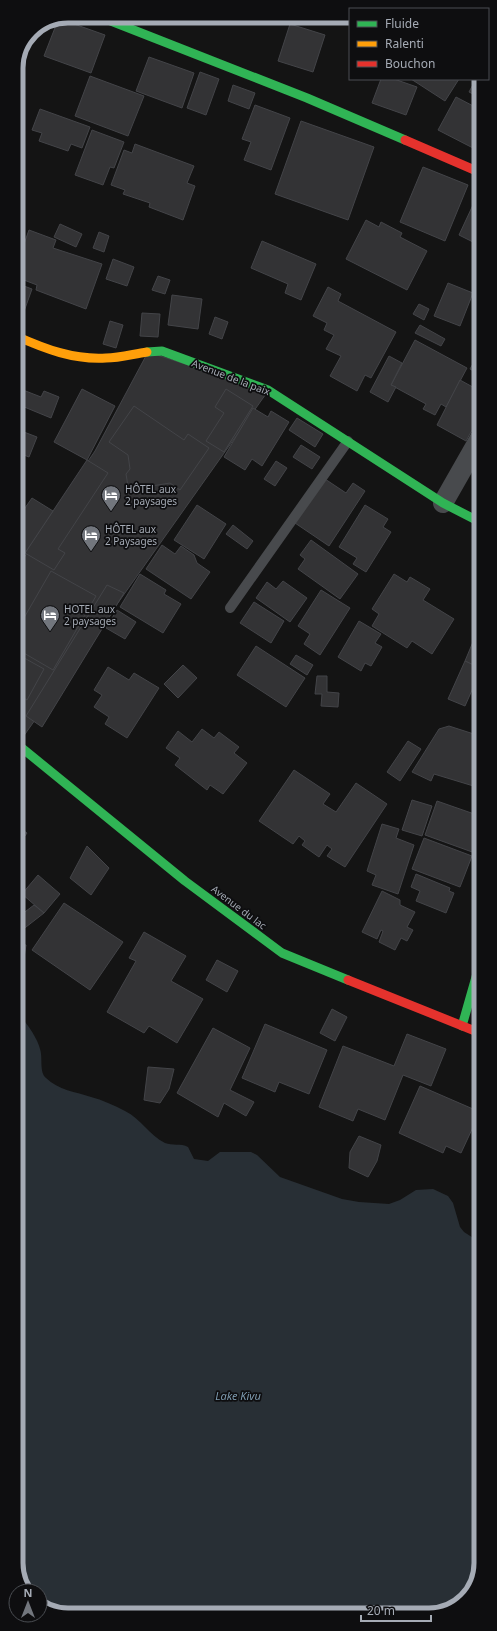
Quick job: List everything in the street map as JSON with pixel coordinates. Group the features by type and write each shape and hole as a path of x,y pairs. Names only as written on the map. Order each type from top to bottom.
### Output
{"street":[{"path":"116,23 307,98 474,170"},
{"name":"Avenue de la paix","path":"23,339 42,348 70,357 98,359 122,357 148,350 162,351 268,390 443,503 474,519"},
{"path":"443,503 474,449"},
{"name":"Avenue du lac","path":"23,749 185,881 282,953 474,1030"},
{"path":"462,1026 474,984"}],"lane":[{"path":"230,608 348,441"}],"water":[{"name":"Lake Kivu","path":"23,1020 39,1045 42,1069 46,1078 62,1088 99,1100 131,1114 159,1140 165,1143 188,1147 194,1159 208,1161 220,1152 251,1152 257,1155 280,1177 342,1199 359,1202 389,1204 400,1200 416,1190 433,1189 448,1196 453,1203 460,1227 464,1232 474,1238 474,1563 472,1577 461,1595 449,1603 435,1608 65,1608 48,1603 48,1583 28,1583 23,1569"}],"building":[{"path":"71,23 105,35 91,73 44,56 56,25"},
{"path":"290,24 325,35 313,72 278,61"},
{"path":"149,57 194,73 182,108 136,91"},
{"path":"200,72 219,79 206,115 187,108"},
{"path":"90,76 144,96 128,136 75,116"},
{"path":"381,80 397,80 417,87 406,115 372,103"},
{"path":"413,80 458,80 445,101"},
{"path":"474,83 474,94 469,92"},
{"path":"233,85 255,93 249,109 228,101"},
{"path":"456,97 474,106 473,148 438,130"},
{"path":"255,105 290,118 271,170 244,160 251,142 242,139"},
{"path":"40,109 90,127 82,148 71,144 68,151 39,141 42,133 32,130"},
{"path":"301,121 374,147 348,220 275,194"},
{"path":"92,130 124,142 114,168 110,167 103,185 75,175"},
{"path":"135,144 194,166 187,183 195,186 183,220 149,207 150,203 123,194 125,190 111,185 124,150 132,153"},
{"path":"423,167 468,185 445,241 400,222"},
{"path":"474,203 474,242 459,235"},
{"path":"366,220 379,227 381,222 402,233 400,237 427,251 407,290 346,259"},
{"path":"60,224 82,234 76,247 54,237"},
{"path":"29,230 56,240 53,248 102,264 86,309 36,290 37,285 23,280 23,247"},
{"path":"99,232 109,236 104,252 93,248"},
{"path":"262,241 316,264 301,300 285,293 288,284 251,268"},
{"path":"113,259 134,267 127,286 106,279"},
{"path":"158,276 170,280 165,294 152,290"},
{"path":"448,283 473,293 460,326 434,316"},
{"path":"23,286 32,289 23,314"},
{"path":"328,287 341,294 338,301 396,332 371,378 365,375 357,391 330,376 341,356 326,349 334,335 324,330 327,323 313,316"},
{"path":"172,295 202,299 198,329 168,325"},
{"path":"419,304 429,309 424,320 413,314"},
{"path":"142,313 160,314 158,337 140,336"},
{"path":"215,317 228,322 222,339 209,334"},
{"path":"110,321 123,325 116,348 103,344"},
{"path":"420,325 445,339 441,346 415,333"},
{"path":"415,340 467,368 446,407 441,404 435,415 423,409 426,404 391,385"},
{"name":"HÔTEL aux 2 Paysages","path":"148,352 268,391 23,737 23,560 38,534 95,451"},
{"path":"389,356 402,363 391,385 396,387 388,402 370,392"},
{"path":"474,362 474,371 470,369"},
{"path":"460,380 474,388 474,427 466,441 437,425"},
{"path":"82,389 115,406 87,460 54,442"},
{"path":"226,389 253,406 224,452 206,441 224,413 215,407"},
{"path":"23,390 41,397 44,391 59,397 51,418 23,406"},
{"path":"134,406 184,440 188,434 209,448 180,490 170,483 134,489 128,486 126,474 130,469 128,455 109,442"},
{"path":"253,408 268,417 271,411 289,422 262,466 252,459 245,470 224,457"},
{"path":"297,418 323,434 315,447 289,430"},
{"path":"23,432 37,437 29,457 23,455"},
{"path":"301,445 320,457 312,469 293,457"},
{"path":"87,460 108,473 58,549 65,553 54,570 25,553"},
{"path":"276,461 287,468 275,486 264,479"},
{"path":"325,479 346,493 353,483 365,491 329,546 295,523"},
{"path":"32,498 53,511 25,553 23,552 23,511"},
{"path":"197,505 226,524 204,559 174,540"},
{"path":"365,505 388,519 383,527 391,532 366,572 353,564 357,558 339,547"},
{"path":"233,525 253,541 247,549 226,534"},
{"path":"311,540 358,574 340,599 298,569 305,559 300,555"},
{"path":"162,545 175,554 181,546 194,555 197,563 210,572 191,599 146,569"},
{"path":"51,571 96,596 53,670 23,652 23,620"},
{"path":"140,574 166,590 164,594 181,604 163,633 120,607"},
{"path":"394,574 407,582 410,577 430,589 423,600 454,619 432,654 412,641 407,648 372,626 379,614 372,609"},
{"path":"283,581 307,598 290,622 256,598 267,582 276,589"},
{"path":"107,585 124,593 42,727 26,716"},
{"path":"321,590 350,608 320,655 304,644 310,634 298,626"},
{"path":"254,602 284,621 271,643 240,623"},
{"path":"117,610 136,622 125,639 106,628"},
{"path":"359,621 381,634 375,643 382,647 371,666 365,663 361,671 338,657"},
{"path":"474,639 474,665 465,661"},
{"path":"256,646 305,678 286,707 237,675"},
{"path":"296,655 313,665 307,675 290,664"},
{"path":"23,657 44,669 27,700 23,698"},
{"path":"465,661 474,665 474,686 465,706 448,699"},
{"path":"183,665 197,678 178,698 164,684"},
{"path":"108,667 129,680 134,673 159,688 127,738 105,724 109,717 94,707 102,695 94,690"},
{"path":"317,676 327,676 327,692 339,693 338,707 321,706 322,694 315,694"},
{"path":"449,726 474,734 474,786 434,774 431,781 412,772 439,729"},
{"path":"202,729 214,738 219,732 239,747 234,753 247,763 223,794 210,785 207,790 175,765 180,758 166,748 178,731 192,742"},
{"path":"408,741 421,749 400,781 387,772"},
{"path":"294,770 330,794 323,804 336,812 356,783 387,804 345,867 327,856 332,849 327,845 319,857 302,845 305,841 299,836 293,844 259,821"},
{"path":"412,800 432,806 422,836 402,830"},
{"path":"437,801 474,814 474,853 425,835"},
{"path":"382,824 399,829 396,838 414,845 398,894 372,885 376,875 367,871"},
{"path":"23,830 27,833 23,839"},
{"path":"424,838 472,856 460,887 412,869"},
{"path":"87,846 109,868 91,895 70,878"},
{"path":"416,874 450,888 449,891 454,893 446,913 416,901 420,891 411,887"},
{"path":"38,875 60,894 44,913 23,895 23,893"},
{"path":"382,891 400,900 400,905 415,912 407,927 413,930 407,941 401,938 395,950 379,942 383,931 381,930 377,939 362,932"},
{"path":"64,903 123,942 90,990 32,950"},
{"path":"34,905 44,913 23,929 23,913"},
{"path":"144,932 186,956 171,981 203,999 177,1043 149,1026 144,1033 107,1012 136,961 129,958"},
{"path":"23,944 26,945 23,964"},
{"path":"217,960 238,971 227,992 206,980"},
{"path":"332,1009 347,1017 335,1041 320,1033"},
{"path":"265,1024 327,1050 309,1094 279,1082 275,1092 242,1078"},
{"path":"213,1028 250,1048 230,1090 254,1102 246,1116 224,1103 218,1117 177,1093"},
{"path":"407,1034 446,1049 431,1086 403,1075 385,1120 358,1109 353,1121 319,1107 343,1046 394,1066"},
{"path":"148,1067 174,1069 169,1089 160,1103 144,1100"},
{"path":"420,1086 474,1109 474,1125 461,1153 446,1146 443,1153 399,1133"},
{"path":"359,1136 381,1145 377,1161 368,1177 349,1168 350,1152"}],"traffic: fast":[{"path":"116,23 307,98 405,140"},
{"path":"147,352 162,351 268,390 443,503 474,519"},
{"path":"23,749 185,881 282,953 348,980"},
{"path":"462,1026 474,984"}],"traffic: slow":[{"path":"23,339 60,353 83,357 111,358 147,352"}],"traffic: jam":[{"path":"405,140 474,170"},
{"path":"348,980 474,1031"}],"place":[{"name":"HÔTEL aux 2 paysages","path":"111,512"},
{"name":"HÔTEL aux 2 Paysages","path":"91,552"},
{"name":"HOTEL aux 2 paysages","path":"50,632"}]}
